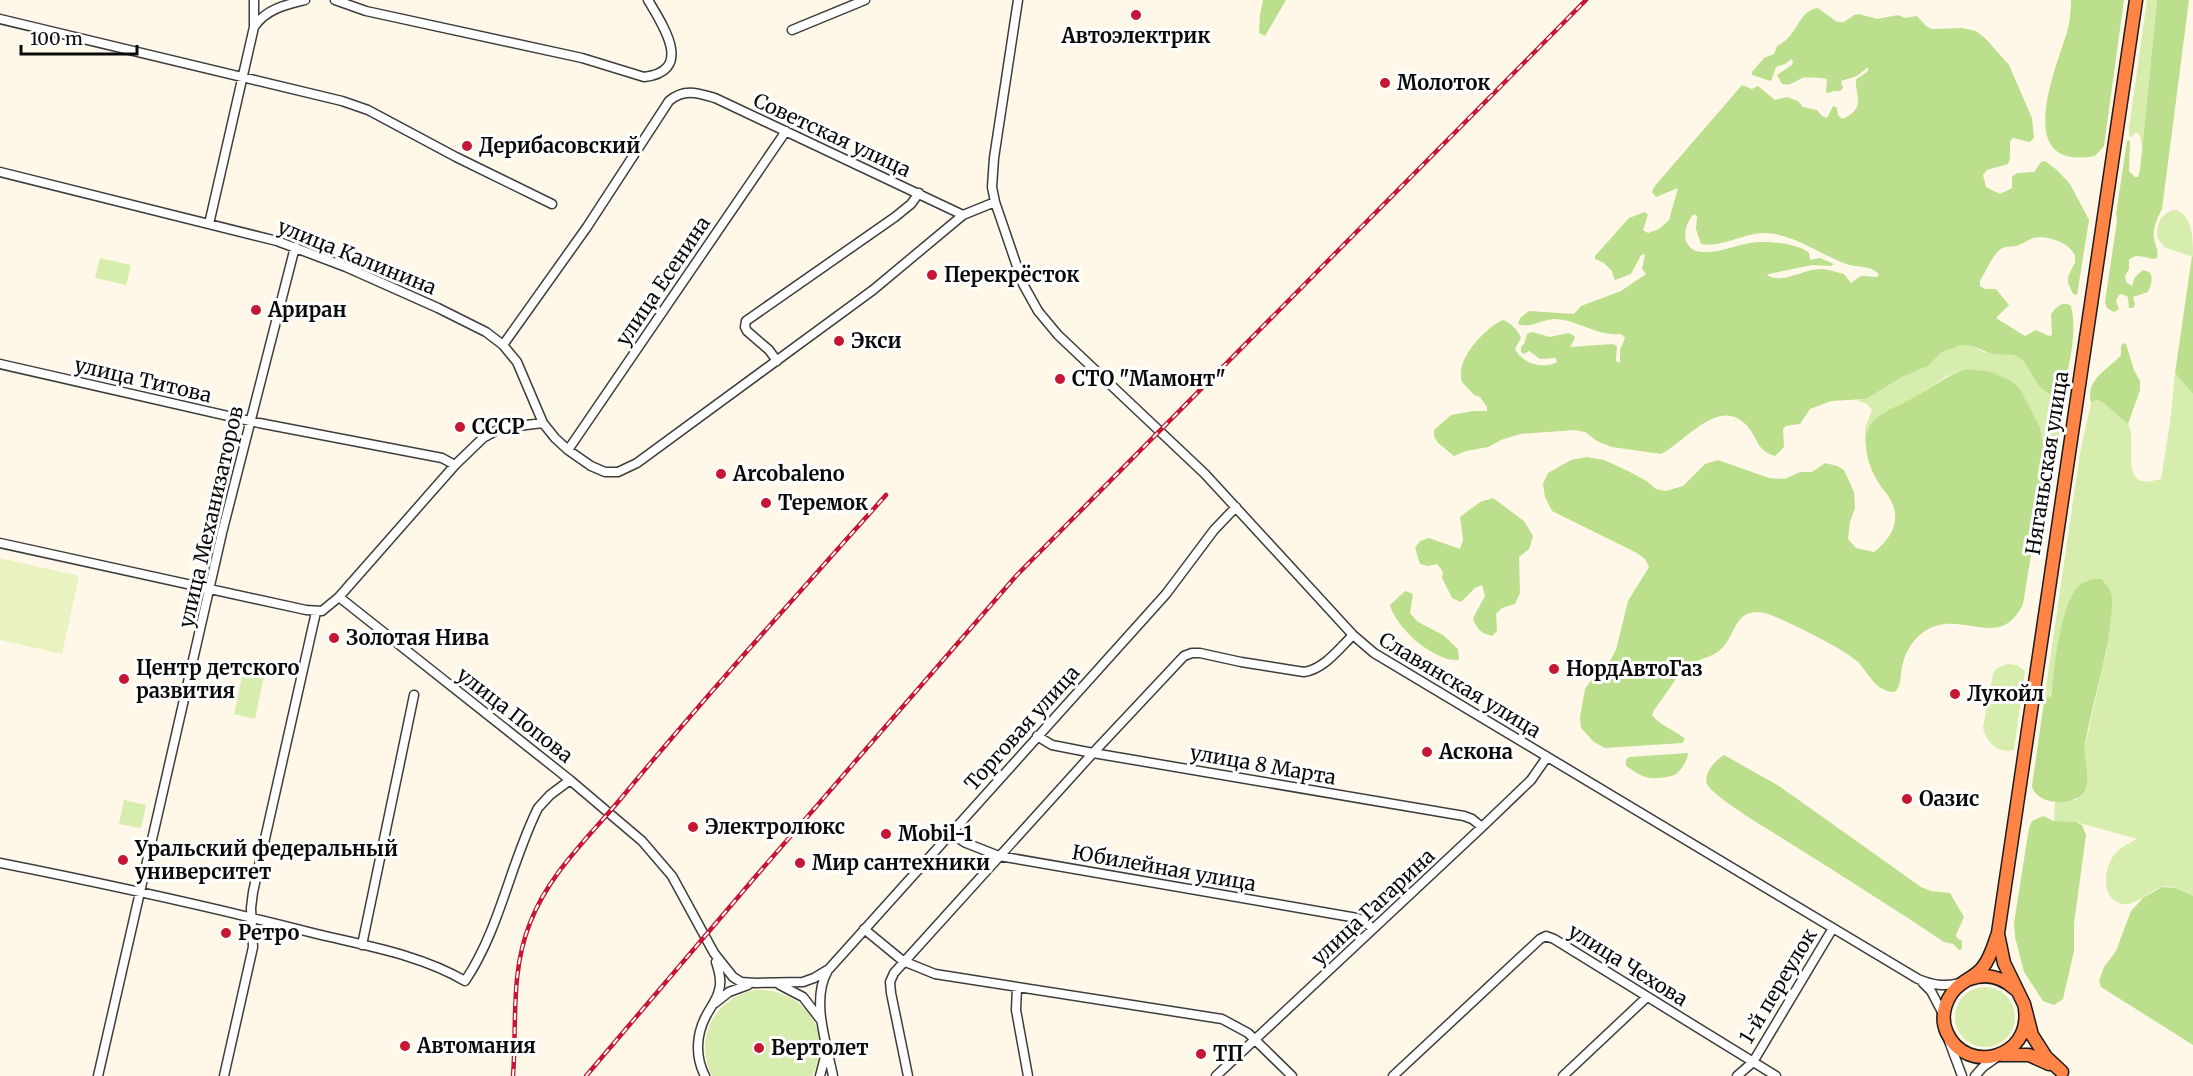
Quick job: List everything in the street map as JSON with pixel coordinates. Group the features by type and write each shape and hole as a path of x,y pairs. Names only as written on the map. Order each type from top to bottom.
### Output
{"highway":[{"name":"Няганьская улица","path":"1998,933 2136,0"},
{"path":"1998,933 1985,964 1949,997 1945,1024 1953,1043 1965,1053 1981,1058 2029,1055 2044,1061 2064,1074"},
{"path":"1998,933 2004,963 2025,1009 2036,1043 2046,1057 2064,1074"},
{"path":"1966,981 1981,976 1994,977 2007,982 2017,992"},
{"path":"1999,1056 2013,1047 2021,1036 2026,1023 2025,1009"}],"street":[{"path":"209,224 254,27 254,0"},
{"path":"254,27 272,10 304,0"},
{"path":"335,0 366,11 582,58 644,77 653,76 666,67 671,55 670,38 648,0"},
{"path":"792,30 866,0"},
{"name":"Славянская улица","path":"1017,0 992,174 995,202 1023,284 1038,311 1058,335 1184,453 1353,635 1384,660 1918,979"},
{"path":"0,19 342,101 368,110 463,161 552,204"},
{"name":"Советская улица","path":"503,345 586,227 669,101 685,92 715,98 963,215"},
{"name":"улица Есенина","path":"568,450 786,131"},
{"name":"улица Калинина","path":"0,172 295,247 447,312 486,332 503,345 520,369 543,423 555,438 568,450 598,470 611,472 624,471 647,456 873,290 963,215 995,202"},
{"path":"777,361 747,331 745,327 747,321 895,217 911,204 919,193"},
{"name":"улица Механизаторов","path":"98,1076 210,589 295,247"},
{"name":"улица Титова","path":"0,364 250,421 442,458 455,465"},
{"path":"224,1076 253,947 251,908 255,884 319,611 339,597 473,447 492,432 509,426 543,423"},
{"name":"Торговая улица","path":"829,969 1166,594 1209,536 1236,507"},
{"path":"0,543 319,611 339,607 355,611"},
{"name":"улица Попова","path":"339,597 570,780 642,841 663,864 679,887 714,953"},
{"path":"908,1076 891,986 892,977 903,961 1092,753 1184,657 1192,653 1200,653 1241,662 1304,672 1312,671 1324,663 1353,635"},
{"path":"362,945 414,695"},
{"name":"улица 8 Марта","path":"1037,736 1052,745 1092,753 1464,816 1482,827"},
{"name":"улица Гагарина","path":"1216,1076 1531,780 1546,757"},
{"path":"0,863 141,891 252,917 362,945 438,968 465,981 474,968 498,915 538,808 550,795 570,780"},
{"name":"Юбилейная улица","path":"950,833 966,843 999,856 1357,918 1373,929"},
{"name":"1-й переулок","path":"1753,1062 1833,928"},
{"path":"864,929 903,961 949,978 1214,1017 1231,1023 1256,1040 1292,1076"},
{"name":"улица Чехова","path":"1394,1076 1540,939 1546,936 1776,1076"},
{"path":"714,953 733,977 741,982 771,984 809,981 829,969"},
{"path":"705,1076 700,1064 698,1045 701,1027 719,990 720,982 714,953"},
{"path":"829,969 820,992 820,1012 833,1076"},
{"path":"1918,979 1943,986 1966,981"},
{"path":"1918,979 1931,991 1941,1010 1962,1076"},
{"path":"709,1011 729,992 756,983"},
{"path":"771,984 788,988 802,997 814,1010 823,1025"},
{"path":"1017,987 1016,1010 1028,1076"},
{"path":"1563,1076 1647,997"},
{"path":"820,1076 825,1060 826,1042"},
{"path":"1975,1076 1999,1056"},
{"path":"1737,1076 1753,1062"},
{"path":"1749,1076 1753,1062"}],"green space":[{"path":"1263,0 1286,0 1265,36 1259,33"},
{"path":"2071,0 2124,0 2104,146 2095,156 2069,157 2054,148 2047,134 2045,114 2049,92 2068,28"},
{"path":"2147,0 2157,0 2142,148 2140,136 2136,132 2131,137 2129,136 2129,128"},
{"path":"2157,0 2189,0 2162,209 2154,231 2157,258 2137,256 2129,260 2129,269 2125,276 2126,282 2132,286 2135,277 2143,270 2151,274 2151,284 2148,292 2133,297 2135,304 2133,308 2129,308 2128,297 2119,295 2116,301 2119,309 2114,312 2107,308 2105,302 2117,221 2116,214 2129,140 2129,171 2138,177 2140,170"},
{"path":"1818,8 1837,22 1844,22 1859,14 1877,19 1898,15 1905,18 1917,16 1932,29 1962,28 1976,31 2009,65 2032,118 2034,138 2030,142 2013,138 2010,141 2008,164 1987,170 1983,175 1986,187 2000,194 2012,188 2012,177 2017,173 2034,172 2041,162 2045,161 2070,184 2089,220 2077,295 2073,294 2068,283 2068,277 2075,262 2072,250 2057,240 2039,237 2001,249 1989,264 1980,281 1980,286 1985,289 1996,289 2009,305 1996,318 2025,336 2036,330 2049,336 2052,335 2051,314 2062,304 2071,306 2073,339 2063,395 2052,396 2039,386 2024,361 2014,355 1992,354 1972,346 1961,345 1941,353 1928,366 1902,377 1866,399 1831,401 1810,409 1800,424 1786,426 1783,429 1784,447 1775,456 1761,448 1748,427 1737,418 1726,416 1703,424 1661,454 1612,447 1597,441 1585,432 1574,430 1520,434 1488,447 1454,456 1438,443 1434,430 1451,415 1487,411 1480,397 1474,395 1462,382 1462,364 1480,337 1503,320 1520,335 1521,338 1515,349 1518,354 1533,364 1546,365 1557,362 1556,358 1540,359 1529,351 1524,354 1521,352 1527,334 1532,332 1550,337 1568,333 1575,338 1570,347 1613,344 1617,346 1616,361 1620,363 1620,350 1625,338 1621,334 1603,333 1573,322 1556,319 1523,325 1518,324 1520,318 1529,311 1574,314 1581,306 1621,291 1646,274 1642,269 1645,254 1641,255 1631,274 1615,280 1612,271 1604,263 1595,259 1595,256 1629,218 1645,212 1648,215 1643,230 1648,233 1659,229 1669,220 1678,188 1656,197 1652,192 1654,187 1742,85 1752,89 1758,86 1775,100 1787,97 1798,101 1803,107 1817,110 1827,118 1833,106 1837,108 1838,115 1842,119 1855,111 1858,102 1856,80 1868,71 1868,67 1857,76 1841,81 1843,88 1840,91 1828,93 1826,92 1827,79 1802,78 1790,84 1782,84 1777,75 1792,65 1791,59 1776,67 1771,81 1752,75 1764,58 1774,54 1777,46 1789,37 1811,10","holes":["1694,214 1697,216 1696,229 1701,244 1717,244 1757,234 1775,234 1846,264 1869,268 1879,275 1877,277 1861,276 1851,283 1844,274 1820,269 1773,278 1767,275 1812,265 1831,266 1834,264 1820,258 1810,260 1809,253 1804,250 1771,242 1755,242 1715,251 1696,251 1690,247 1685,237 1690,219"]},
{"path":"2174,210 2185,216 2191,228 2193,257 2164,247 2157,237 2160,220 2165,214"},
{"path":"2193,257 2193,394 2175,373"},
{"path":"100,258 131,265 126,285 95,278"},
{"path":"2123,343 2126,344 2140,381 2140,390 2128,424 2105,404 2097,400 2091,403 2090,395 2094,381 2121,355"},
{"path":"1961,345 1972,346 1983,352 2014,355 2024,361 2060,397 2063,395 2058,442 2051,459 2046,464 2040,427 2029,408 1966,369 1947,376 1881,416 1870,428 1865,445 1865,428 1872,410 1867,404 1856,400 1866,399 1902,377 1928,366 1941,353"},
{"path":"1966,369 1991,372 2011,381 2019,388 2040,427 2046,464 2023,604 2013,619 2002,626 1990,628 1949,624 1935,626 1921,634 1907,653 1902,666 1900,683 1895,692 1878,686 1858,662 1828,643 1773,616 1749,613 1742,617 1720,650 1687,666 1654,710 1652,715 1655,719 1685,739 1682,743 1605,748 1594,742 1581,728 1580,717 1585,689 1597,672 1608,664 1616,650 1628,601 1649,567 1645,559 1637,553 1552,511 1545,497 1543,484 1548,473 1571,460 1587,457 1604,460 1645,480 1656,489 1666,491 1683,486 1705,464 1718,460 1769,478 1785,479 1800,472 1812,472 1825,463 1844,470 1854,492 1855,508 1848,539 1856,548 1874,552 1893,530 1895,516 1891,501 1874,475 1868,460 1866,435 1869,428 1873,421 1882,414"},
{"path":"2175,373 2193,394 2193,896 2166,886 2125,904 2113,900 2107,890 2107,870 2117,852 2137,839 2076,822 2054,821 2055,800 2076,800 2087,776 2085,746 2107,649 2059,643 2050,696 2046,698 2045,694 2080,453 2091,403 2097,400 2110,407 2128,424 2133,472 2136,478 2146,482 2161,479"},
{"path":"1493,498 1524,521 1533,536 1529,549 1519,557 1520,593 1515,604 1502,608 1496,614 1497,631 1492,636 1480,630 1473,618 1485,596 1482,585 1475,588 1461,602 1452,598 1442,578 1443,572 1437,564 1428,566 1420,564 1415,548 1420,541 1429,538 1460,549 1463,540 1460,517 1480,502"},
{"path":"0,558 79,576 62,654 0,640"},
{"path":"2093,579 2101,579 2107,586 2112,603 2105,656 2085,744 2087,785 2081,796 2074,799 2048,801 2035,793 2032,786 2044,702 2051,696 2059,637 2067,606 2080,585"},
{"path":"1405,591 1413,594 1410,613 1418,622 1443,635 1458,649 1459,660 1449,659 1428,650 1400,624 1390,605"},
{"path":"2007,664 2017,665 2025,671 2014,750 2008,751 1998,749 1990,743 1983,728 1993,674 1996,669"},
{"path":"250,673 264,676 255,719 234,714 242,677 249,678"},
{"path":"1688,753 1680,770 1669,777 1646,777 1626,766 1626,760 1629,757"},
{"path":"1724,755 1779,786 1921,887 1931,891 1950,893 1964,917 1956,935 1962,941 1962,949 1959,950 1953,944 1944,942 1720,797 1706,780 1711,767"},
{"path":"124,800 146,805 141,828 119,824"},
{"path":"2043,816 2054,821 2076,822 2082,825 2086,835 2074,924 2074,951 2063,999 2054,1005 2043,1001 2024,972 2015,937 2014,923 2029,828 2032,821"},
{"path":"2162,887 2176,888 2193,896 2193,1045 2101,987 2099,981 2104,967 2116,951 2131,911 2144,897"},
{"path":"1979,987 1991,987 2002,992 2010,1000 2015,1017 2013,1029 2002,1042 1991,1047 1979,1047 1968,1042 1960,1034 1955,1023 1955,1011 1960,1000 1968,992"},
{"path":"756,990 773,991 788,997 801,1005 811,1016 820,1044 818,1060 812,1076 712,1076 705,1048 712,1021 729,1001"}],"railway":[{"path":"586,1076 1016,576 1586,0"},
{"path":"513,1076 519,961 530,923 548,888 571,856 688,719 886,495"}],"place":[{"name":"Автоэлектрик","path":"1136,15"},
{"name":"Молоток","path":"1385,83"},
{"name":"Дерибасовский","path":"467,146"},
{"name":"Перекрёсток","path":"932,275"},
{"name":"Ариран","path":"256,310"},
{"name":"Экси","path":"839,341"},
{"name":"СТО \"Мамонт\"","path":"1060,379"},
{"name":"СССР","path":"460,427"},
{"name":"Arcobaleno","path":"721,474"},
{"name":"Теремок","path":"766,503"},
{"name":"Золотая Нива","path":"334,638"},
{"name":"НордАвтоГаз","path":"1554,669"},
{"name":"Центр детского развития","path":"124,679"},
{"name":"Лукойл","path":"1955,694"},
{"name":"Аскона","path":"1427,752"},
{"name":"Оазис","path":"1907,799"},
{"name":"Электролюкс","path":"693,827"},
{"name":"Mobil-1","path":"886,834"},
{"name":"Уральский федеральный университет","path":"123,860"},
{"name":"Мир сантехники","path":"800,863"},
{"name":"Ретро","path":"226,933"},
{"name":"Автомания","path":"405,1046"},
{"name":"Вертолет","path":"759,1048"},
{"name":"ТП","path":"1201,1054"}]}
